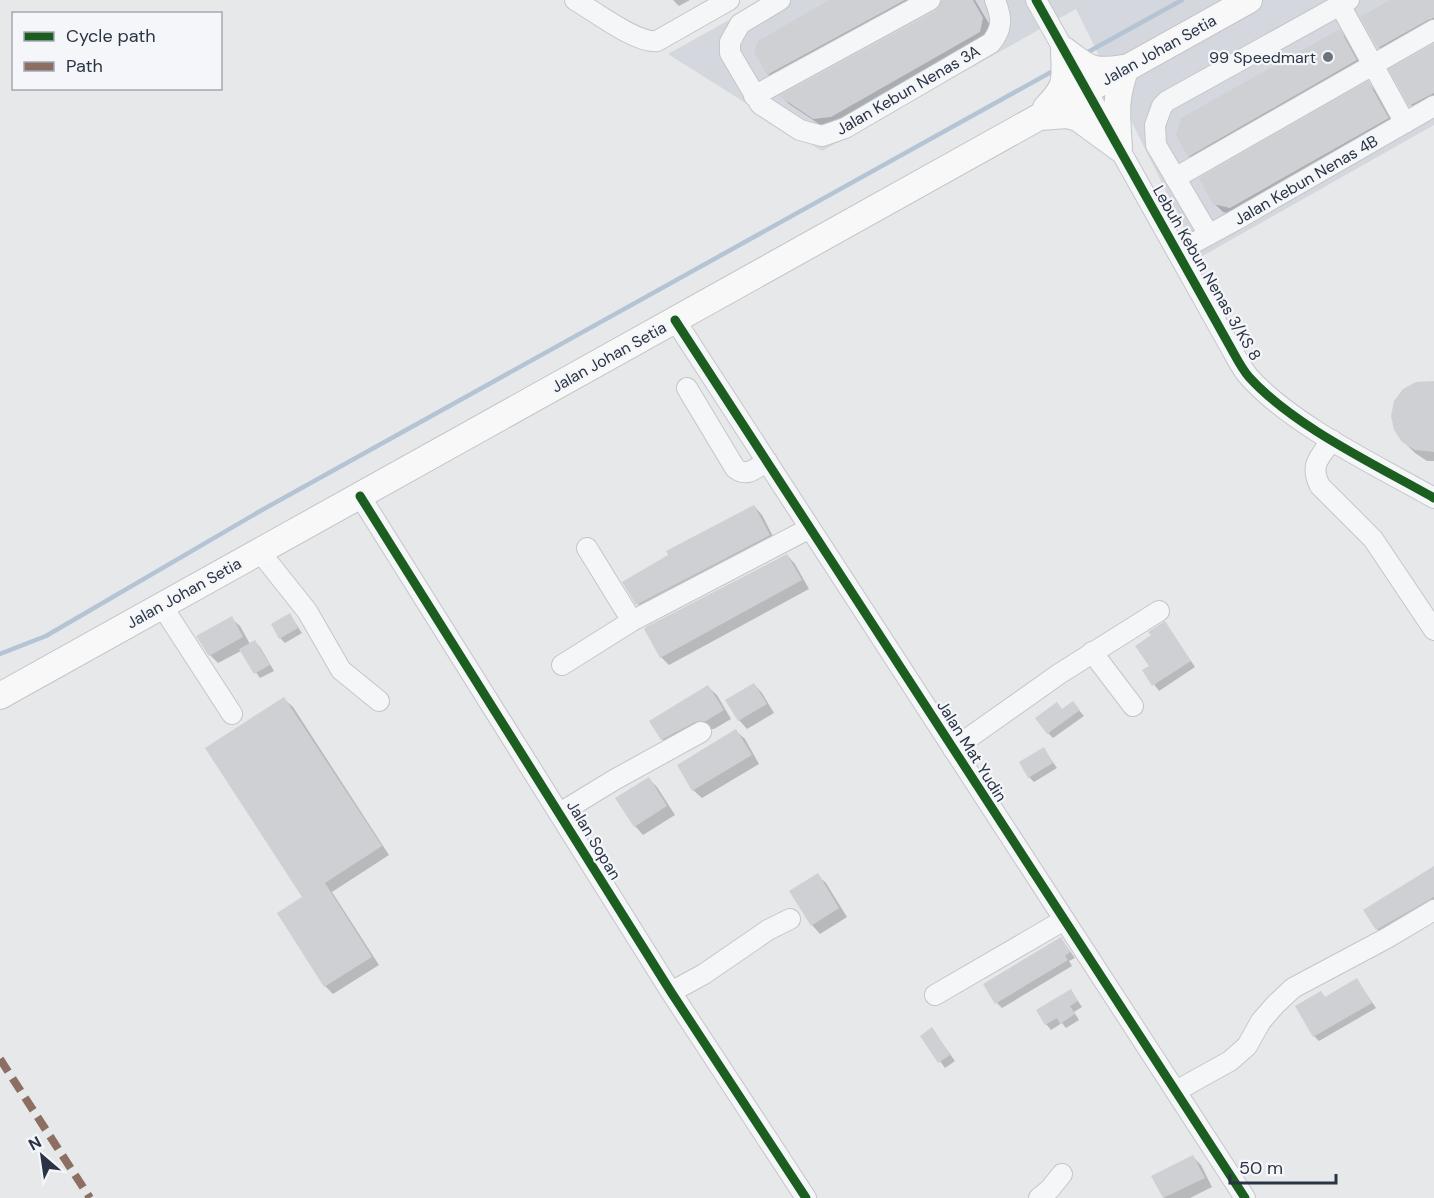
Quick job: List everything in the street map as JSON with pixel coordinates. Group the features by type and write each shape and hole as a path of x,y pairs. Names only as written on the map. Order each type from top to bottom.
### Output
{"main road":[{"name":"Jalan Johan Setia","path":"0,696 1250,0"},
{"path":"1064,50 1085,67 1100,71 1126,68 1118,89 1116,107 1119,148"},
{"path":"1037,117 1058,96 1065,83 1064,50"},
{"path":"1037,117 1067,115 1078,118 1119,148"}],"street":[{"path":"575,0 636,37 649,42 657,41 729,0"},
{"path":"780,0 740,24 730,42 730,53 754,96 930,0"},
{"name":"Jalan Kebun Nenas 3A","path":"754,96 760,104 800,130 822,136 832,134 990,43 999,33 1002,22 994,0"},
{"name":"Lebuh Kebun Nenas 3/KS 8","path":"1036,0 1232,350 1249,376 1282,407 1332,440 1434,498"},
{"path":"1209,235 1156,144 1155,125 1161,106 1167,101 1344,2 1373,66 1405,123"},
{"path":"1175,178 1434,30"},
{"name":"Jalan Kebun Nenas 4B","path":"1177,252 1434,106"},
{"name":"Jalan Mat Yudin","path":"675,320 1176,1091 1236,1195"},
{"path":"687,388 735,468 740,472 748,473 767,461"},
{"path":"1332,440 1315,464 1314,476 1320,486 1373,539 1434,630"},
{"name":"Jalan Sopan","path":"360,496 671,992 806,1198"},
{"path":"562,665 632,621 810,528"},
{"path":"587,548 632,621"},
{"path":"260,552 307,610 341,670 379,701"},
{"path":"162,606 232,714"},
{"path":"953,749 1092,652 1159,611"},
{"path":"1092,652 1133,706"},
{"path":"560,813 701,732"},
{"path":"1176,1091 1230,1061 1246,1046 1261,1021 1293,988 1388,938 1434,910"},
{"path":"671,992 704,975 768,930 790,919"},
{"path":"935,995 1064,921"},
{"path":"1039,1198 1062,1174"}],"shaded area":[{"path":"765,0 1434,0 1434,125 1199,258 1076,9 822,151 668,54"}],"building":[{"path":"829,0 905,0 767,75 754,52 758,41"},
{"path":"942,0 973,0 983,18 980,32 831,117 813,119 779,96 936,11"},
{"path":"1390,0 1434,0 1434,18 1378,48 1360,17"},
{"path":"1340,29 1357,60 1188,157 1176,135 1181,118"},
{"path":"1434,44 1434,93 1409,106 1389,69"},
{"path":"1368,81 1389,118 1230,208 1213,204 1199,178"},
{"path":"1434,381 1434,452 1415,450 1402,442 1394,430 1391,416 1394,401 1403,389 1416,382"},
{"path":"754,505 770,535 636,605 622,582 668,555 666,551"},
{"path":"787,554 802,580 660,658 644,629 646,627"},
{"path":"290,613 298,628 279,639 271,624"},
{"path":"232,616 243,637 209,656 196,636"},
{"path":"1165,621 1191,661 1152,686 1142,670 1149,666 1135,646 1151,635 1148,632"},
{"path":"255,640 270,665 254,674 239,649"},
{"path":"754,683 767,704 738,721 725,700"},
{"path":"708,685 724,710 706,721 695,722 661,740 649,721"},
{"path":"284,697 382,846 325,883 372,957 324,987 277,913 302,897 205,748"},
{"path":"1073,701 1080,710 1047,734 1035,718 1057,702 1062,709"},
{"path":"736,729 752,755 692,791 677,765"},
{"path":"1044,747 1053,763 1028,778 1019,762"},
{"path":"649,777 667,806 634,827 615,798"},
{"path":"1434,866 1434,897 1376,930 1363,910"},
{"path":"818,873 839,908 811,926 789,891"},
{"path":"1061,937 1070,952 1065,956 1068,960 995,1004 983,984"},
{"path":"1357,978 1372,1003 1313,1037 1295,1006 1321,991 1325,997"},
{"path":"1071,989 1078,1001 1070,1006 1075,1014 1060,1024 1057,1018 1045,1025 1036,1010"},
{"path":"932,1027 950,1055 938,1063 920,1036"},
{"path":"1193,1155 1205,1178 1163,1198 1151,1176"}],"waterway":[{"path":"1088,52 1182,0"},
{"path":"0,654 46,636 262,510 1053,71"}],"marked path":[{"path":"0,1059 90,1198"}],"cycle path":[{"path":"1036,0 1246,374 1267,395 1312,428 1434,498"},
{"path":"675,320 1245,1198"},
{"path":"360,496 671,992 806,1198"}],"place":[{"name":"99 Speedmart","path":"1328,57"}]}
